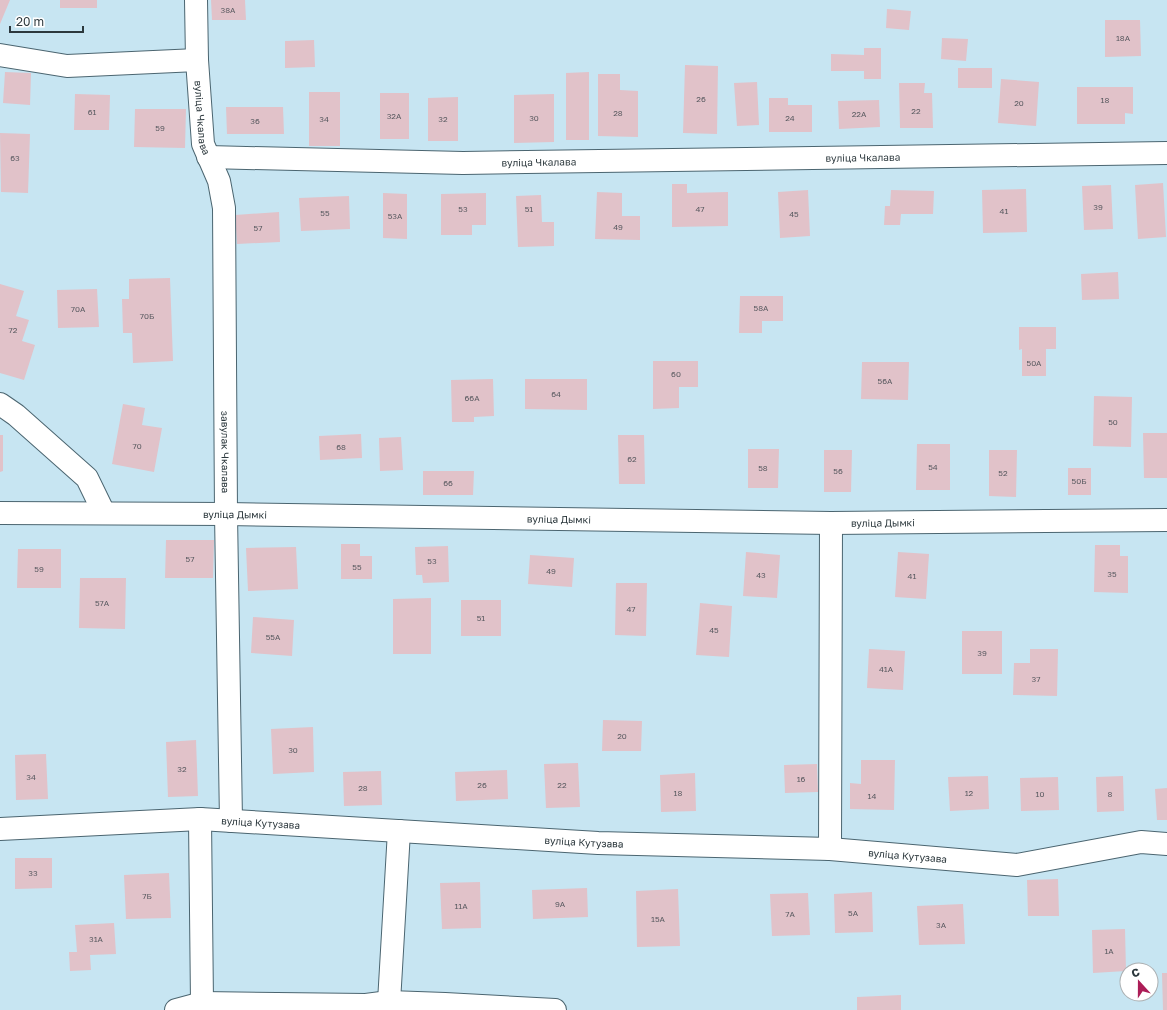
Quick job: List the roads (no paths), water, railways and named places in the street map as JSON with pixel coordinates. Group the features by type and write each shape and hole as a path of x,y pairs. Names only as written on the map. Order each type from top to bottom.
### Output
{"street":[{"path":"0,55 67,66 197,60 196,0"},
{"name":"вуліца Чкалава","path":"197,60 203,144 208,157 463,163 1167,153"},
{"name":"завулак Чкалава","path":"208,157 219,181 224,208 226,514 231,821"},
{"path":"0,404 16,415 88,478 104,512"},
{"name":"вуліца Дымкі","path":"0,513 104,512 831,523 1167,520"},
{"path":"830,849 831,523"},
{"path":"200,819 202,1003"},
{"name":"вуліца Кутузава","path":"0,829 200,819 598,843 830,849 1017,865 1141,842 1167,844"},
{"path":"389,1002 399,831"},
{"path":"176,1010 202,1003 366,1008 389,1002 555,1010"}]}
